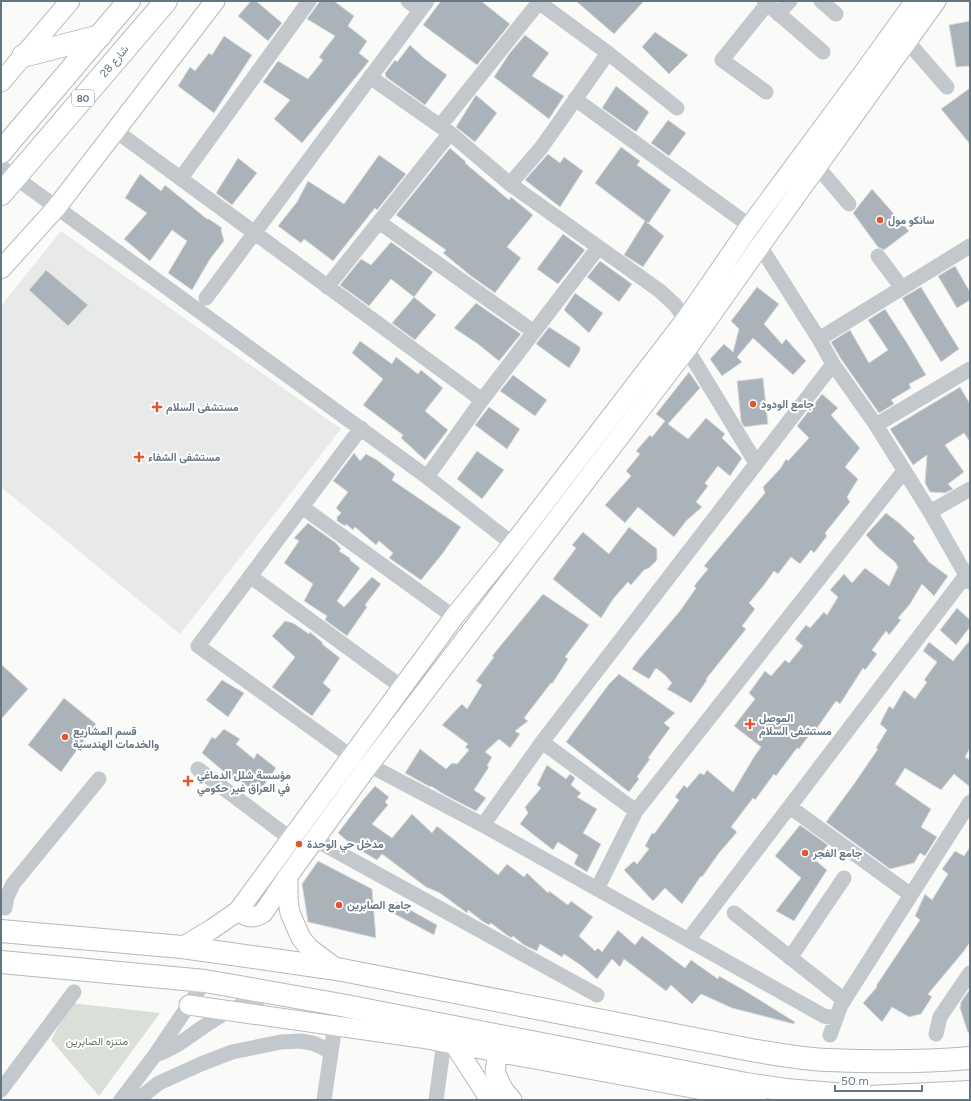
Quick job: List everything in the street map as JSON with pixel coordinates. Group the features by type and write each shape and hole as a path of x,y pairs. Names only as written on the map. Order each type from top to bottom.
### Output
{"highway":[{"name":"80","path":"1,152 129,1"},
{"name":"شارع 28","path":"1,194 8,172 166,1"},
{"path":"23,56 100,36"},
{"path":"1,931 182,947 337,969 751,1050 826,1060 913,1061 970,1058"},
{"path":"1,962 205,981 341,1005 543,1044 698,1088 779,1089 870,1097 970,1092"},
{"path":"698,1088 711,1041"}],"main road":[{"path":"1,269 56,208 215,1"},
{"path":"182,947 238,911 291,839 360,761 687,350 693,326 750,226 915,1"},
{"path":"238,911 250,918 257,917 263,913 314,839 402,688 454,617 512,544 760,246 936,1"},
{"path":"1,82 67,2"},
{"path":"288,876 288,900 290,913 301,938 309,948 337,969"},
{"path":"189,1005 449,1043 757,1100"},
{"path":"422,1021 445,1034 449,1043 490,1100"},
{"path":"512,1100 503,1089 495,1072 497,1059 505,1053 543,1044"}],"street":[{"path":"181,178 309,1"},
{"path":"206,298 424,6 408,1"},
{"path":"778,14 790,1"},
{"path":"327,287 379,222 538,2 608,53 677,108"},
{"path":"766,92 722,60 765,2 823,52"},
{"path":"907,41 947,87"},
{"path":"510,184 541,148 608,53"},
{"path":"370,77 445,130 510,184 660,291 674,304 693,326"},
{"path":"575,99 750,226"},
{"path":"116,131 482,400"},
{"path":"817,166 849,204"},
{"path":"8,172 427,477 512,544"},
{"path":"379,222 534,332"},
{"path":"688,940 790,806 968,578 930,512 876,425 833,364 819,339 760,246"},
{"path":"819,339 970,246"},
{"path":"427,477 482,400 598,248"},
{"path":"878,256 902,288"},
{"path":"687,350 756,463"},
{"path":"483,825 542,742 833,364"},
{"path":"876,425 970,369"},
{"path":"360,428 198,646 360,761 483,825 824,1016 836,1018"},
{"path":"597,889 636,811 904,471"},
{"path":"930,512 970,489"},
{"path":"302,507 454,617"},
{"path":"250,576 402,688"},
{"path":"542,742 636,811"},
{"path":"198,769 291,839"},
{"path":"5,908 7,897 13,884 99,779"},
{"path":"830,1035 844,1000 970,802"},
{"path":"790,806 911,895"},
{"path":"314,839 597,995"},
{"path":"790,958 844,878"},
{"path":"734,913 844,1000"},
{"path":"936,1034 940,1017 970,973"},
{"path":"121,1100 155,1055 205,981"},
{"path":"1,1090 74,992"},
{"path":"155,1055 172,1049 203,1026 231,1011 257,999 274,994"},
{"path":"324,1100 335,1026"},
{"path":"137,1100 159,1083 232,1052 281,1042 301,1042 312,1043 331,1053"},
{"path":"436,1100 449,1043"}],"shaded area":[{"path":"61,231 341,429 180,634 1,487 1,306"}],"green space":[{"name":"متنزه الصابرين","path":"71,1003 160,1013 99,1096 51,1040"}],"building":[{"path":"251,1 256,1 282,23 268,41 238,16"},
{"path":"320,1 334,1 354,16 348,26 367,41 359,53 369,61 302,143 274,119 290,100 263,82 278,61 308,79 323,60 319,57 335,36 307,19"},
{"path":"441,1 481,1 510,24 477,65 423,25"},
{"path":"576,1 644,1 614,34"},
{"path":"970,21 970,66 956,67 949,25"},
{"path":"655,32 688,55 669,74 642,47"},
{"path":"525,35 549,53 532,76 564,96 549,119 494,77 509,54"},
{"path":"224,36 252,55 214,113 178,86 190,67 195,71 209,53 212,55"},
{"path":"410,45 424,58 447,75 425,105 386,77 385,73 395,60 397,62"},
{"path":"616,86 649,112 636,132 602,108"},
{"path":"970,88 970,144 941,109"},
{"path":"476,95 497,113 475,142 456,127"},
{"path":"668,120 686,133 669,156 651,143"},
{"path":"621,147 640,161 637,165 671,190 649,223 664,236 643,267 624,255 645,221 595,183"},
{"path":"450,148 466,162 465,163 509,200 511,197 533,215 507,247 521,258 495,293 443,253 446,250 396,215"},
{"path":"548,154 560,163 564,157 583,171 560,207 525,180"},
{"path":"379,155 406,174 377,210 375,208 333,261 304,239 301,243 278,226 297,202 308,181 344,204"},
{"path":"238,158 257,173 232,205 216,193"},
{"path":"140,174 161,191 165,185 207,219 222,228 221,230 224,241 210,259 192,290 168,273 187,241 172,230 150,261 124,239 147,213 125,198"},
{"path":"872,189 909,231 884,250 878,247 853,213"},
{"path":"563,234 585,250 558,284 537,269"},
{"path":"391,242 433,272 414,297 391,279 369,306 340,285 361,259 371,265"},
{"path":"600,261 632,284 619,302 587,277"},
{"path":"955,266 970,292 970,300 957,308 938,276"},
{"path":"46,270 88,305 68,326 29,290"},
{"path":"757,287 779,304 764,324 782,344 786,339 806,361 793,375 753,338 737,357 742,362 722,376 710,359 724,344 733,352 739,329 731,321"},
{"path":"921,287 959,349 941,362 902,298"},
{"path":"575,293 603,313 589,333 564,310"},
{"path":"414,297 436,315 415,340 392,323"},
{"path":"476,303 521,334 499,361 478,344 454,328"},
{"path":"885,309 926,375 909,384 911,388 891,400 894,404 879,413 841,359 831,342 850,330 869,363 888,350 868,320"},
{"path":"549,327 580,347 580,351 569,368 536,344"},
{"path":"360,341 392,364 396,357 418,374 421,370 443,388 425,411 448,430 425,460 401,438 403,435 363,405 383,379 352,353"},
{"path":"689,372 700,388 668,424 688,439 706,418 725,434 722,438 742,458 730,476 718,466 705,483 708,486 696,502 702,507 686,521 674,537 638,507 625,523 605,505 631,476 626,471 640,454 636,451 650,435 652,437 665,421 656,414"},
{"path":"513,375 547,400 535,416 500,391"},
{"path":"763,378 768,424 744,427 741,421 737,381"},
{"path":"960,387 970,404 970,442 964,433 945,445 964,472 948,484 953,489 945,493 930,492 925,483 927,455 913,465 890,429"},
{"path":"822,394 838,408 831,415 860,448 845,467 858,479 847,497 850,502 825,533 827,536 814,553 811,550 800,564 791,557 778,574 774,571 749,603 755,609 742,626 746,629 706,679 707,680 691,703 667,689 672,683 656,668 649,679 632,669 680,611 696,588 694,586 708,569 704,566 765,493 763,487 780,469 786,459 788,461 809,438 797,426"},
{"path":"489,407 520,429 507,449 475,425"},
{"path":"477,451 504,470 482,499 457,479"},
{"path":"354,453 360,461 366,454 377,460 395,474 392,480 461,527 443,553 421,580 389,558 393,553 379,541 376,545 355,527 353,530 346,524 345,526 337,521 337,517 341,513 336,508 348,492 333,481"},
{"path":"886,513 915,538 913,541 929,562 948,576 934,596 922,584 910,604 898,618 901,620 889,635 886,631 872,650 877,654 865,670 863,668 840,704 836,701 812,735 810,734 799,749 797,748 776,776 774,774 755,800 753,798 731,827 737,832 719,853 702,877 701,876 682,904 665,888 653,901 624,870 634,861 637,864 649,849 645,846 652,833 654,834 679,800 675,797 684,785 687,788 700,773 704,775 707,770 733,792 761,747 734,726 755,699 749,693 765,671 771,676 785,660 789,663 803,646 795,639 806,625 810,628 824,612 827,615 838,597 830,590 844,574 852,583 865,568 889,586 898,567 895,562 878,548 866,535"},
{"path":"308,523 336,543 341,549 339,551 350,558 350,560 360,568 337,601 344,607 372,577 381,584 365,605 367,607 347,636 325,620 327,616 304,601 313,584 284,563 299,541 294,538"},
{"path":"629,527 657,549 657,560 649,568 644,570 631,585 628,582 613,599 601,618 553,579 576,548 572,545 583,532 609,554"},
{"path":"543,594 589,625 565,657 568,659 552,684 551,683 524,718 528,721 515,731 520,734 510,748 499,739 485,752 492,757 487,766 489,767 474,790 486,798 476,811 405,773 420,749 446,769 452,763 457,764 469,750 465,747 468,744 442,725 462,704 467,709 482,685 476,681 494,657 492,656"},
{"path":"957,608 970,620 970,627 956,645 940,630"},
{"path":"285,621 293,623 309,634 310,632 323,643 322,644 340,658 323,683 331,690 312,716 272,687 295,657 272,636"},
{"path":"970,640 970,748 965,757 970,760 970,787 954,774 941,790 905,768 895,784 931,809 921,827 937,837 925,856 920,853 914,863 890,869 826,822 878,749 876,748 887,730 880,724 889,706 893,709 904,690 915,699 927,682 924,680 937,662 923,651 929,642 953,661"},
{"path":"1,664 28,689 1,719"},
{"path":"619,674 675,713 664,723 670,728 648,758 650,759 637,777 639,779 629,792 566,742 609,684"},
{"path":"222,680 244,693 228,717 206,700"},
{"path":"64,698 96,724 61,772 28,745"},
{"path":"224,729 240,739 236,744 254,759 257,753 276,768 258,794 238,779 236,782 202,753 212,737 215,739"},
{"path":"547,765 566,779 570,774 575,778 571,785 581,793 577,797 597,809 583,833 601,844 587,872 574,864 578,855 558,842 553,850 520,824 528,813 525,807 541,788 537,785"},
{"path":"375,786 389,797 385,802 388,805 372,824 392,838 412,814 432,833 437,826 498,875 507,864 524,877 527,873 548,893 549,891 568,905 571,901 593,917 579,936 595,951 598,948 602,952 618,930 635,945 642,936 685,968 691,960 718,979 719,976 742,989 795,1022 794,1024 732,1008 701,994 692,1004 671,985 666,991 624,959 620,967 612,959 597,979 582,966 564,954 562,957 540,944 537,951 524,945 513,936 512,938 508,936 491,923 489,925 482,921 468,910 467,913 440,893 426,887 382,854 377,860 353,846 338,833"},
{"path":"800,825 828,845 815,860 827,870 794,921 776,911 801,878 775,856"},
{"path":"970,847 970,942 928,994 932,997 921,1014 909,1017 892,1007 882,1022 863,1003 877,987 876,986 920,920 915,916 925,894 932,900 948,874 942,869 955,851 964,856"},
{"name":"جامع الصابرين","path":"318,861 372,889 376,938 308,922 302,884"},
{"path":"396,902 437,925 434,935 391,912"},
{"path":"970,989 970,1032 968,1033 960,1008 961,1002"}],"place":[{"name":"سانكو مول","path":"880,220"},
{"name":"جامع الودود","path":"753,404"},
{"name":"مستشفى السلام","path":"157,407"},
{"name":"مستشفى الشفاء","path":"139,457"},
{"name":"الموصل مستشفى السلام","path":"750,724"},
{"name":"قسم المشاريع والخدمات الهندسية","path":"65,737"},
{"name":"مؤسسة شلل الدماغي في العراق غير حكومي","path":"188,781"},
{"name":"مدخل حي الوحدة","path":"299,844"},
{"name":"جامع الفجر","path":"805,853"},
{"name":"جامع الصابرين","path":"339,905"}]}
